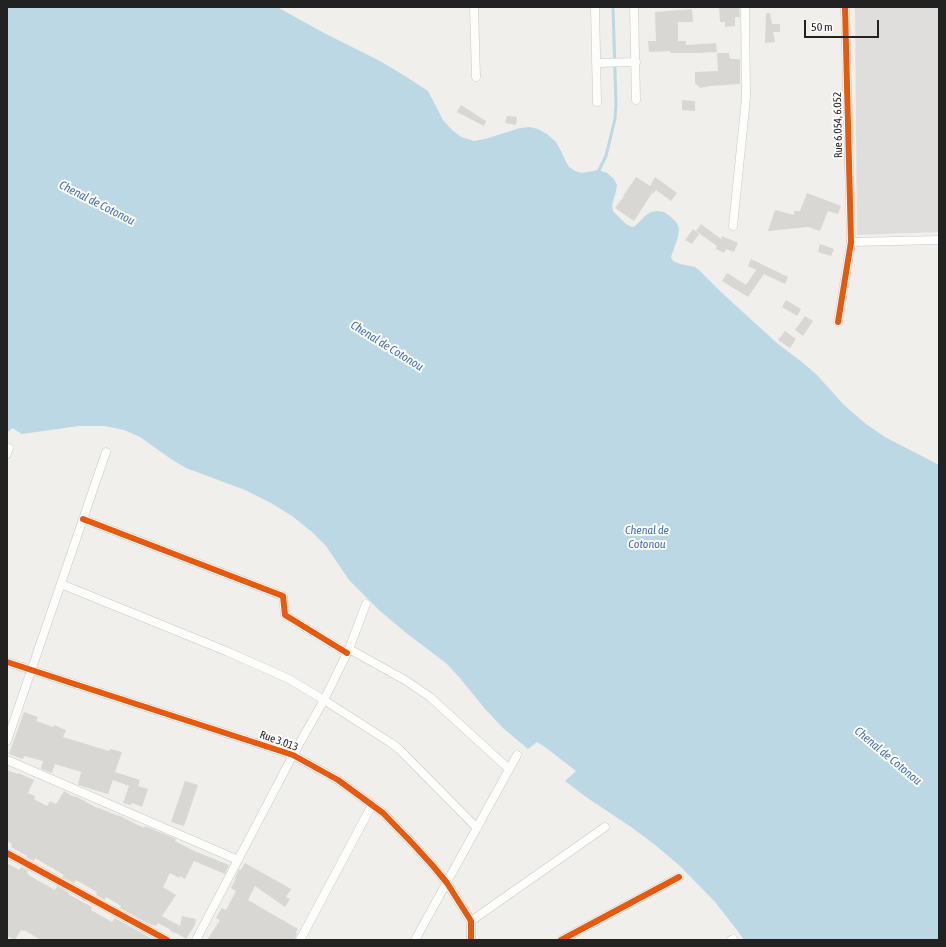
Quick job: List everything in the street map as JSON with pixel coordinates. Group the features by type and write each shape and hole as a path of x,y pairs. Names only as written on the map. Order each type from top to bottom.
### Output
{"street":[{"path":"474,7 476,78"},
{"path":"595,7 597,102"},
{"path":"634,7 636,100"},
{"path":"733,226 746,98 745,7"},
{"name":"Rue 6.054, 6.052","path":"838,322 851,242 845,7"},
{"path":"596,63 636,62"},
{"path":"851,242 939,240"},
{"path":"7,741 106,452"},
{"path":"83,519 283,596 285,615 348,651 405,680 430,697 509,769"},
{"path":"61,584 290,679 395,746 476,828"},
{"path":"196,940 293,755 324,700 348,651 366,604"},
{"name":"Rue 3.013","path":"7,662 293,755 338,780 383,813 405,834 446,882 471,921"},
{"path":"415,940 517,755"},
{"path":"7,760 238,860"},
{"path":"300,940 372,805"},
{"path":"471,940 471,921 605,826"},
{"path":"7,853 167,940"},
{"path":"561,940 679,877"}],"shaded area":[{"path":"855,7 939,7 939,232 857,235"}],"water":[{"name":"Chenal de Cotonou","path":"7,7 277,7 324,33 380,61 428,91 443,120 461,137 474,141 520,128 530,127 538,129 547,134 556,142 569,167 575,171 581,173 599,170 607,173 614,179 617,185 612,205 613,211 626,224 632,227 635,226 646,215 657,211 664,212 671,217 677,223 679,229 678,237 671,257 673,261 695,267 701,272 778,344 816,374 844,405 866,424 885,437 939,465 939,940 744,940 715,902 680,866 631,827 565,781 576,771 537,742 528,749 504,729 447,664 380,611 349,580 326,546 312,532 292,516 271,503 245,490 186,468 140,437 124,430 105,426 79,426 22,434 12,428 7,433"}],"building":[{"path":"719,7 739,8 740,17 735,17 735,26 725,27 725,22 720,22"},
{"path":"692,9 693,22 678,22 678,41 686,41 686,45 716,43 717,52 649,52 648,41 656,41 655,12"},
{"path":"766,13 770,13 772,24 780,24 780,32 773,32 775,42 765,43"},
{"path":"717,53 729,53 730,59 740,59 740,84 700,88 695,83 695,72 718,71"},
{"path":"682,100 695,101 695,111 682,110"},
{"path":"461,105 486,121 484,126 457,112"},
{"path":"507,116 517,117 516,125 505,123"},
{"path":"636,177 650,186 655,177 677,193 671,201 656,190 653,194 652,193 634,221 615,208"},
{"path":"807,193 841,206 838,214 828,211 820,231 808,227 768,231 775,210 794,215 794,211 800,211"},
{"path":"701,224 721,239 722,236 738,243 734,252 726,249 724,253 716,249 717,246 696,231"},
{"path":"693,229 699,234 692,244 685,240"},
{"path":"820,244 834,249 831,256 818,252"},
{"path":"751,259 788,277 785,284 764,274 748,297 722,281 727,273 746,285 756,270 748,266"},
{"path":"786,300 801,309 797,316 782,307"},
{"path":"805,316 813,321 803,336 795,330"},
{"path":"785,331 796,339 790,348 778,340"},
{"path":"24,712 38,717 36,721 53,727 54,725 66,730 63,737 109,751 110,749 122,752 115,772 140,780 138,786 148,789 142,807 132,803 131,805 123,803 129,786 113,780 108,794 78,785 81,772 55,764 52,773 41,769 43,761 24,756 23,759 9,754"},
{"path":"7,770 34,780 28,793 35,796 34,799 47,806 50,801 56,804 64,791 99,809 118,815 144,828 145,826 176,839 175,841 192,850 229,865 225,874 194,861 185,879 180,876 179,878 170,873 163,887 176,895 162,916 180,926 182,916 196,919 195,925 186,939 158,923 156,926 147,923 120,908 121,906 106,897 105,900 96,895 97,892 76,880 74,883 62,877 64,875 35,858 34,861 26,857 27,856 11,847 12,844 7,841"},
{"path":"185,781 198,785 184,826 171,822"},
{"path":"7,863 19,870 21,867 28,871 27,873 30,876 55,890 57,886 69,893 68,894 92,907 91,910 112,922 115,918 154,940 41,940 24,930 21,930 14,940 7,936"},
{"path":"245,863 291,889 286,897 290,899 285,907 255,886 248,900 298,929 295,940 207,940 220,920 216,918 222,908 226,910 236,891 231,888 239,869 241,870"}],"waterway":[{"path":"598,172 606,156 615,119 616,104 613,7"}],"cycle path":[{"path":"838,322 851,242 845,7"},
{"path":"83,519 283,596 285,615 347,653"},
{"path":"7,662 293,755 338,780 383,813 433,866 447,883 471,921 471,940"},
{"path":"7,853 167,940"},
{"path":"561,940 679,877"}]}
